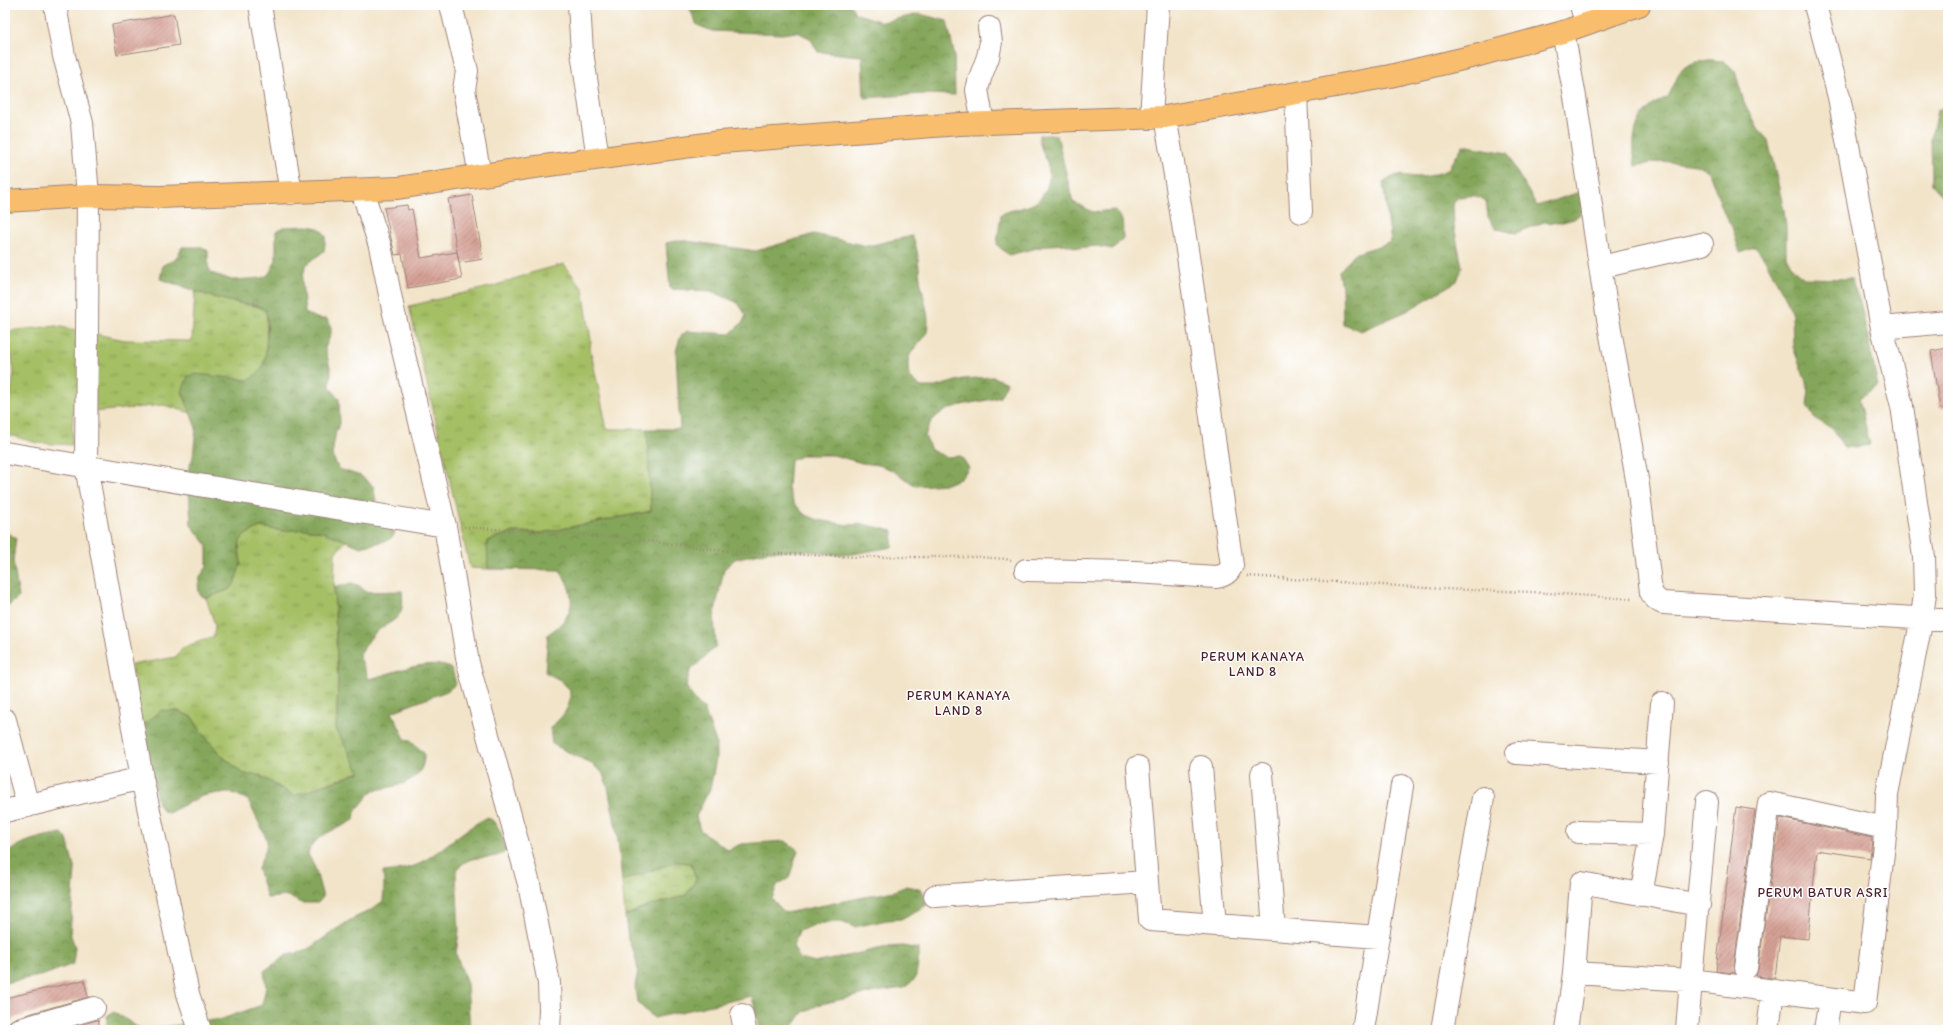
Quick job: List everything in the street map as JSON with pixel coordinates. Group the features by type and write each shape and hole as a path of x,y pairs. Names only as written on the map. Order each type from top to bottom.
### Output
{"main road":[{"path":"5,201 88,196 160,197 398,188 598,158 721,142 982,123 1158,117 1296,94 1390,76 1563,32 1584,14 1639,5"}],"street":[{"path":"55,5 64,56 82,123 88,196 86,466 142,778 188,994 200,1030"},
{"path":"260,5 291,193"},
{"path":"451,5 467,71 464,90 480,176"},
{"path":"579,5 582,52 598,158"},
{"path":"1026,570 1136,572 1216,578 1224,576 1232,565 1204,363 1158,117 1158,5"},
{"path":"1574,973 1691,980 1865,1003 1886,828 1887,794 1922,618 1925,593 1924,557 1902,406 1882,328 1839,97 1815,5"},
{"path":"982,123 977,90 988,57 991,42 989,28"},
{"path":"1563,32 1576,105 1607,313 1638,485 1650,586 1654,597 1663,603 1948,620"},
{"path":"1296,94 1302,212"},
{"path":"362,190 380,246 393,309 445,526 468,663 529,884 549,983 549,1030"},
{"path":"1601,267 1702,244"},
{"path":"1882,328 1948,322"},
{"path":"5,453 445,526"},
{"path":"1641,895 1652,834 1662,703"},
{"path":"5,720 28,806"},
{"path":"1517,753 1658,762"},
{"path":"1138,767 1150,920 1378,937"},
{"path":"1201,767 1215,925"},
{"path":"1262,774 1274,930"},
{"path":"5,811 142,778"},
{"path":"1363,1030 1402,786"},
{"path":"1442,1030 1483,798"},
{"path":"1687,1030 1707,802"},
{"path":"1746,968 1769,803 1886,828"},
{"path":"1578,832 1652,834"},
{"path":"935,896 1147,882"},
{"path":"1566,1030 1574,973 1581,883 1699,905"},
{"path":"1768,1030 1773,991"},
{"path":"1826,1030 1830,999"},
{"path":"18,1030 94,1008"}],"path":[{"path":"445,526 624,538 736,552 858,557 1006,559 1026,570"},
{"path":"1229,571 1247,576 1443,589 1533,592 1637,599 1654,597"}],"green space":[{"path":"688,5 851,5 855,13 882,22 920,14 947,21 954,53 955,95 923,94 864,98 862,56 818,52 810,38 797,32 782,34 712,31 697,25"},
{"path":"1709,60 1724,61 1735,71 1744,102 1758,129 1768,140 1784,210 1786,225 1786,256 1793,269 1804,278 1851,279 1861,305 1878,386 1859,398 1870,445 1844,448 1833,429 1814,418 1807,405 1809,390 1793,347 1792,315 1787,300 1764,258 1755,247 1740,253 1732,227 1724,213 1709,172 1696,165 1662,161 1635,166 1635,133 1642,116 1648,109 1668,97 1678,75 1685,67"},
{"path":"1948,107 1948,202 1932,184 1931,138 1937,111"},
{"path":"1039,135 1057,135 1073,202 1093,212 1115,210 1120,216 1122,220 1123,238 1113,249 1096,246 1078,248 1064,244 1049,245 1009,255 997,245 1001,214 1028,206 1044,194 1048,182 1049,169 1040,145"},
{"path":"1463,145 1508,153 1514,167 1537,206 1583,191 1584,211 1574,219 1559,223 1544,222 1516,233 1496,229 1488,217 1486,201 1483,199 1472,196 1457,198 1453,204 1454,226 1462,267 1457,281 1407,311 1361,331 1343,324 1342,287 1339,272 1354,254 1391,242 1383,183 1397,175 1423,177 1448,170"},
{"path":"307,226 318,228 326,236 324,251 306,265 302,281 305,313 319,319 327,319 331,327 331,334 325,348 331,371 330,387 339,399 340,424 336,431 332,455 339,469 361,476 373,486 381,525 396,527 394,535 389,540 361,547 324,532 305,529 283,531 260,527 245,535 240,541 239,548 241,563 234,585 228,590 206,598 200,595 198,583 207,567 207,545 191,525 188,470 193,457 196,428 182,391 188,376 196,374 248,380 256,375 262,368 265,360 268,324 265,311 260,307 219,299 160,279 163,265 176,259 182,247 202,247 208,251 208,266 211,273 232,280 263,278 269,274 276,260 276,231 283,227"},
{"path":"814,234 867,246 912,236 917,251 928,328 925,336 910,355 908,363 909,377 921,387 935,387 963,379 993,377 1007,383 1000,397 954,407 938,415 931,422 925,436 931,450 946,457 961,456 969,468 961,478 947,484 916,486 892,470 879,465 862,463 833,455 803,455 790,461 788,489 794,503 804,514 818,520 848,525 863,524 893,531 892,547 853,554 838,555 809,551 768,551 735,559 724,569 714,616 716,646 690,671 686,686 694,699 704,709 716,742 716,759 710,789 696,816 700,830 728,850 741,844 785,841 798,850 789,878 777,885 772,899 785,913 894,891 907,886 922,890 927,905 901,919 887,920 855,927 841,922 812,926 799,931 793,946 800,959 815,963 887,947 903,946 918,949 918,964 915,979 904,988 875,992 821,1004 803,1012 794,1025 788,1030 759,1030 752,996 654,1018 637,1002 635,986 638,971 635,955 628,940 625,916 646,907 686,895 696,880 691,863 675,862 622,881 618,839 608,787 602,772 590,763 552,744 550,728 565,712 570,697 570,690 560,680 545,672 548,634 564,620 569,613 571,605 571,597 566,580 560,570 488,569 487,541 513,532 541,533 651,511 647,429 680,429 676,352 680,337 687,331 730,334 743,322 746,315 738,303 711,291 670,289 666,243 680,240 756,251"},
{"path":"564,264 583,289 591,340 590,348 607,429 647,429 651,511 541,533 513,532 487,541 488,569 470,568 409,306 494,286 531,273"},
{"path":"195,292 259,307 265,311 267,317 266,356 261,371 256,377 248,380 231,378 182,391 191,413 164,405 73,414 72,445 37,443 5,434 14,372 8,331 56,326 125,340 192,341"},
{"path":"260,527 283,531 305,529 324,532 347,540 335,553 334,587 338,684 336,729 360,772 294,796 261,776 244,774 221,755 200,730 192,717 178,711 142,726 131,665 176,657 182,648 214,636 215,625 206,598 228,590 241,563 239,548 240,541 245,535"},
{"path":"5,534 9,534 16,538 13,561 19,597 5,609"},
{"path":"352,583 360,586 365,592 402,591 402,609 399,614 396,618 374,634 359,655 369,679 411,667 433,664 443,665 452,669 456,684 447,691 392,712 405,739 412,742 424,753 420,771 415,777 400,785 373,790 355,812 354,820 327,833 311,847 308,854 315,868 323,897 318,903 301,903 288,896 267,898 258,869 266,848 267,840 248,800 233,793 218,793 202,796 168,813 162,810 158,804 142,726 162,710 178,711 192,717 200,730 221,755 244,774 261,776 294,796 360,772 336,729 338,684 334,587"},
{"path":"488,817 498,827 506,851 494,857 467,861 461,865 456,872 459,931 456,954 467,984 470,1030 107,1030 107,1016 113,1012 145,1029 222,1019 262,1005 266,987 264,971 287,955 303,952 350,920 371,910 383,901 383,872 407,868 419,864 470,827"},
{"path":"62,833 67,839 75,870 70,933 75,947 73,964 44,975 5,983 5,908 11,900 11,885 5,873 5,856 17,846 31,840"},
{"path":"675,862 691,863 696,880 686,895 646,907 625,916 622,881"}],"building":[{"path":"174,14 179,45 117,55 112,25"},
{"path":"472,195 483,259 459,263 448,199"},
{"path":"407,205 408,210 412,209 421,258 457,252 462,279 408,288 402,254 395,255 384,208"},
{"path":"1948,348 1948,408 1940,409 1931,351"},
{"path":"1736,807 1755,810 1734,966 1735,973 1716,971"},
{"path":"1780,818 1872,838 1870,858 1817,850 1808,939 1780,936 1775,978 1756,976"},
{"path":"84,980 88,997 15,1018 9,1022 5,1030 5,998"},
{"path":"97,1020 101,1030 63,1030"}],"district":[{"name":"PERUM KANAYA LAND 8","path":"1253,664"},
{"name":"PERUM KANAYA LAND 8","path":"959,702"},
{"name":"PERUM BATUR ASRI","path":"1823,892"}]}
